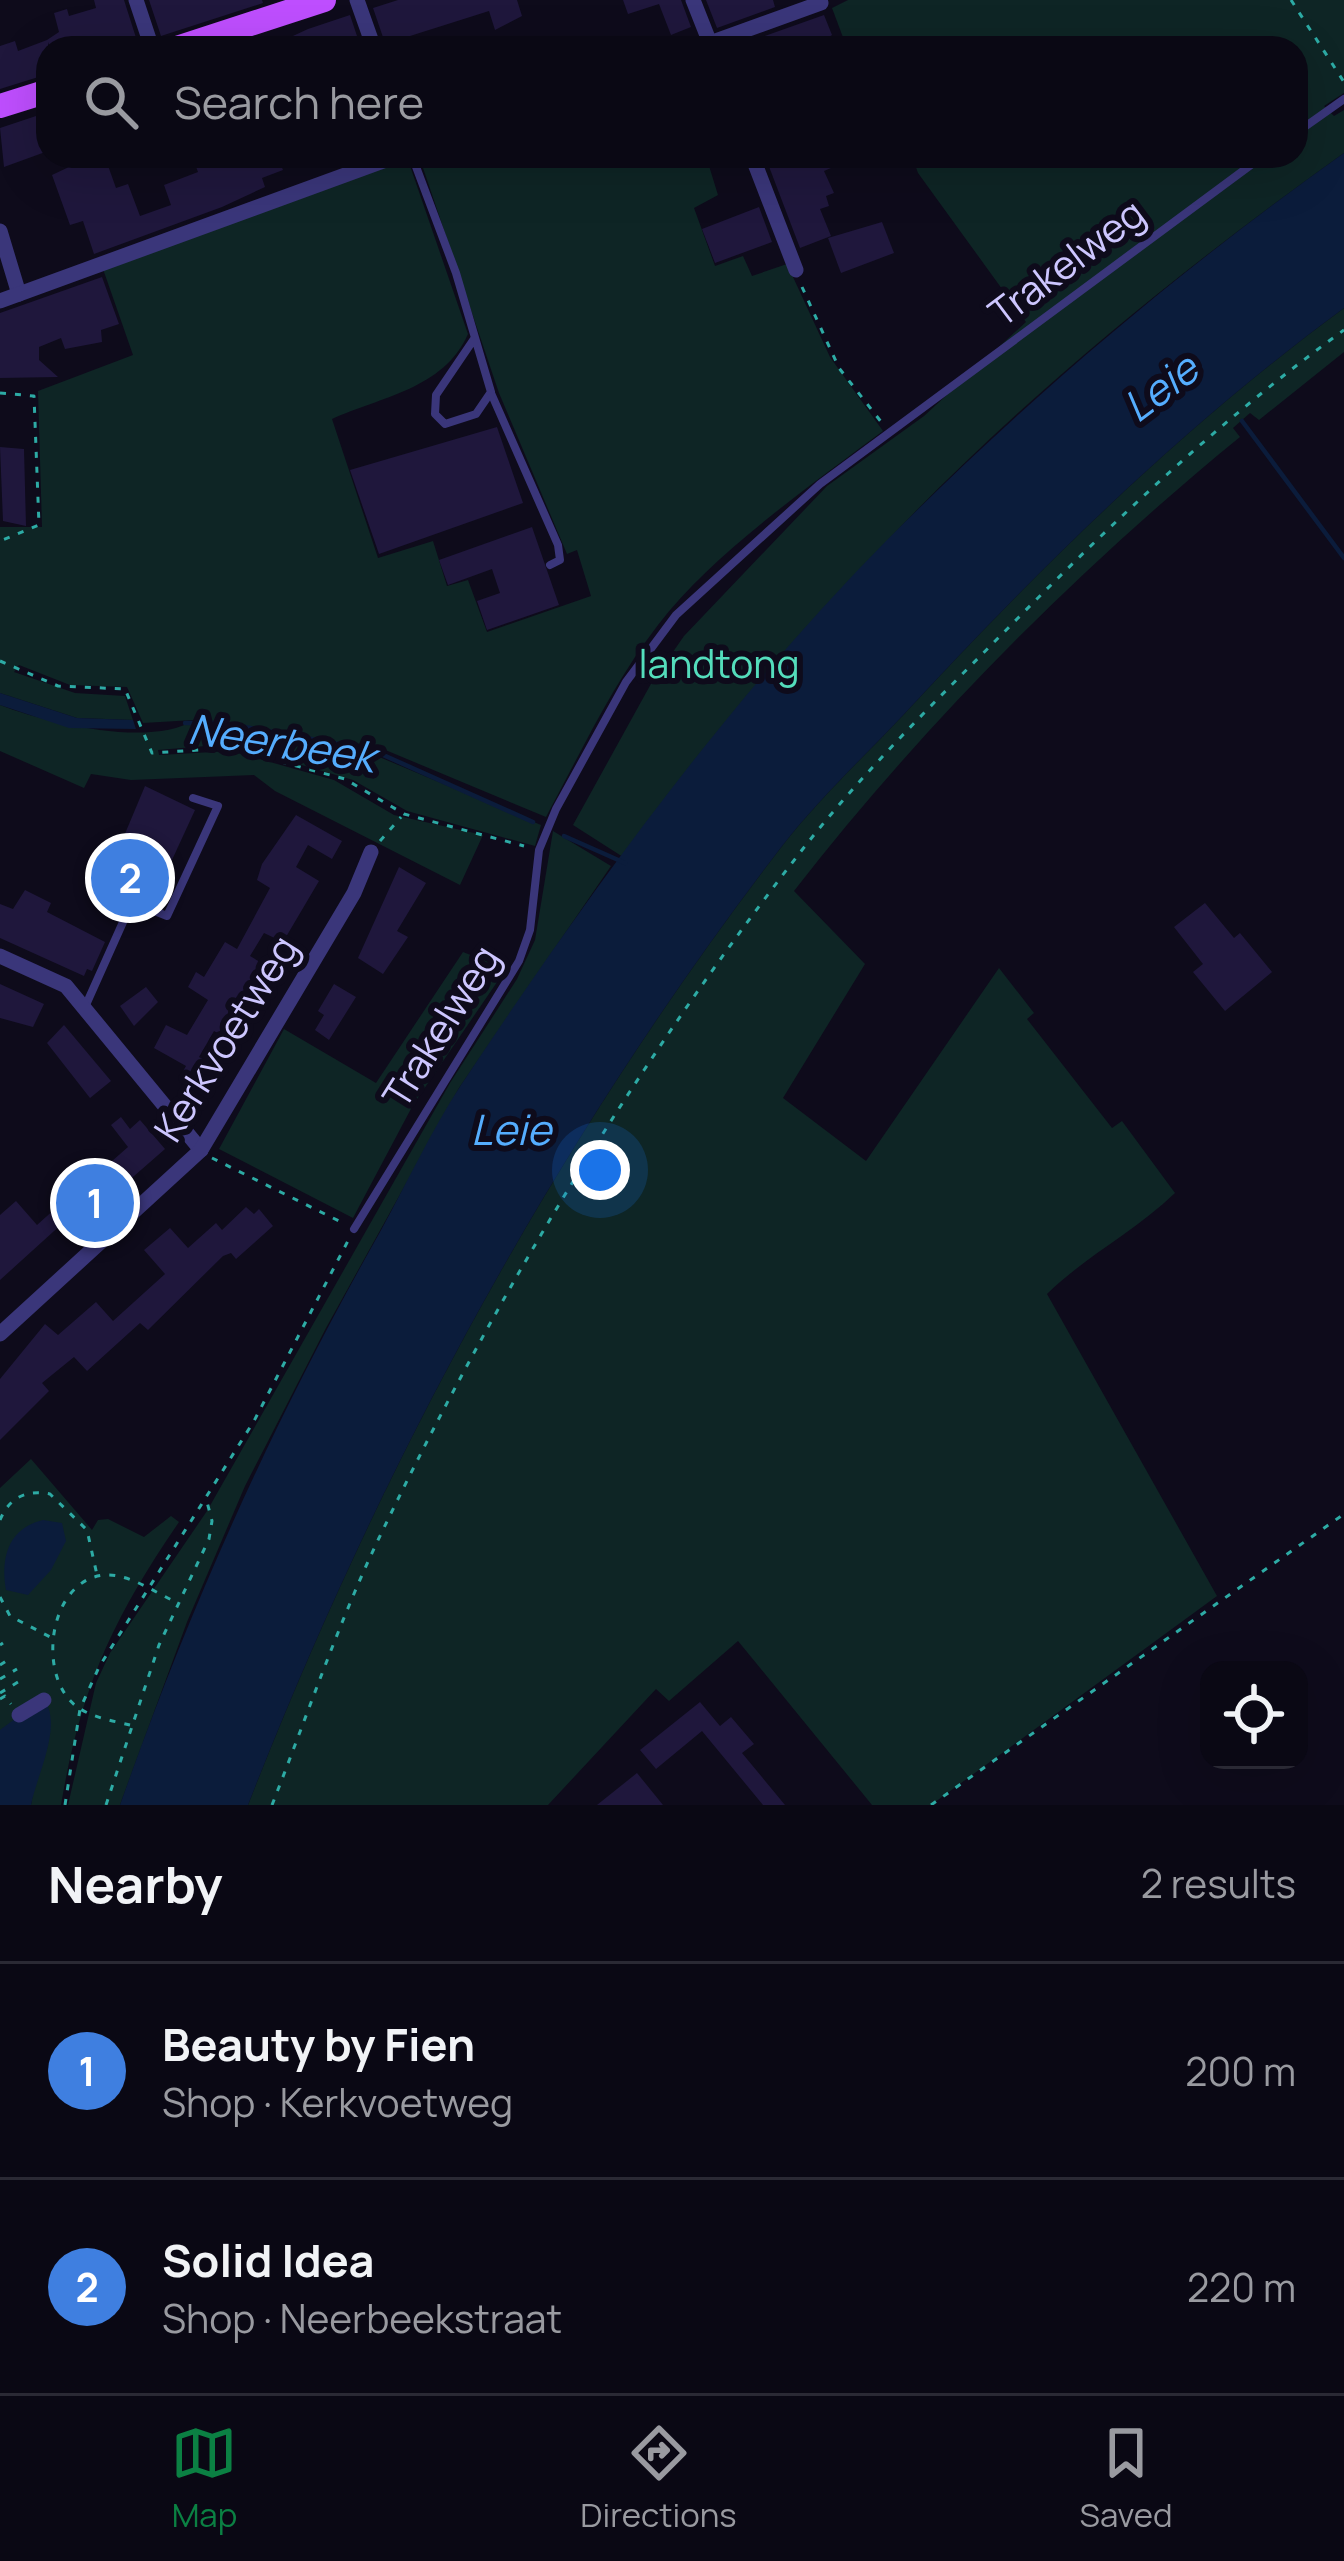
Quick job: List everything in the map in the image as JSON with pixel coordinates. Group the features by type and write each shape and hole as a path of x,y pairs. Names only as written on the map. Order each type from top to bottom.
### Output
{"main road":[{"path":"207,36 279,7 324,0"},
{"path":"0,106 36,95"}],"street":[{"path":"136,0 148,36"},
{"path":"357,0 370,36"},
{"path":"693,0 703,36"},
{"path":"732,36 824,1"},
{"path":"0,301 364,168"},
{"path":"757,168 796,271"},
{"path":"0,231 20,294"},
{"name":"Kerkvoetweg","path":"0,1334 201,1150 354,893 371,852"},
{"path":"0,956 66,986 201,1150"},
{"path":"19,1714 44,1700"}],"lane":[{"path":"1308,124 1344,99"},
{"path":"416,168 491,392 558,545 560,560 550,565"},
{"name":"Trakelweg","path":"354,1229 519,961 530,930 539,850 556,809 656,638 820,484 1247,168"},
{"path":"474,339 436,395 435,414 445,424 461,420 476,414 491,392"},
{"path":"85,1008 132,902 167,916 218,806 193,798"}],"path":[{"path":"1291,0 1344,82"},
{"path":"796,271 839,368 890,434"},
{"path":"272,1805 378,1540 459,1383 624,1097 699,989 803,849 988,649 1210,435 1344,330"},
{"path":"0,393 34,396 39,525 0,541"},
{"path":"0,661 58,686 125,688 152,753 229,748 345,779 404,814 539,850"},
{"path":"371,852 404,814"},
{"path":"65,1805 80,1709 114,1638 254,1421 354,1229 201,1150"},
{"path":"0,1520 7,1505 22,1495 50,1494 92,1538 98,1577"},
{"path":"106,1805 177,1603 209,1539 212,1521 205,1496"},
{"path":"931,1805 1344,1514"},
{"path":"131,1726 80,1709 58,1678 52,1637 74,1591 98,1577 118,1576 177,1603"},
{"path":"0,1597 10,1616 52,1637"},
{"path":"0,1665 10,1658"},
{"path":"0,1679 17,1670"},
{"path":"2,1697 23,1678"}],"green space":[{"name":"landtong","path":"848,0 1344,0 1344,93 1324,106 1334,116 1344,110 1344,153 1106,337 938,489 783,656 623,857 573,825 652,682 684,636 827,486 924,416 1026,322 916,168 1308,168 1308,36 842,36 832,8"},
{"path":"377,168 411,168 468,334 457,353 427,379 332,419 378,558 433,541 447,586 468,580 487,632 591,596 577,550 567,554 499,393 423,168 710,168 718,195 694,208 715,266 743,256 752,276 787,264 830,357 883,431 764,522 680,598 626,670 546,817 371,744 365,751 541,825 535,846 407,811 353,780 230,744 158,750 159,755 231,751 334,780 394,815 483,835 460,885 275,791 254,775 131,780 91,774 84,788 0,751 0,705 98,730 152,732 194,720 143,723 127,687 70,685 19,665 14,672 75,693 125,696 133,720 77,718 0,693 0,527 42,527 38,391 133,355 103,269"},
{"path":"1344,308 1344,352 1259,420 1250,413 1233,428 1240,437 1061,595 949,709 794,891 865,964 783,1098 866,1161 999,968 1034,1013 1027,1019 1112,1128 1122,1121 1175,1193 1047,1294 1217,1596 931,1805 872,1805 738,1641 669,1701 656,1689 548,1805 248,1805 355,1553 415,1430 548,1190 698,960 809,814 1009,603 1171,449"},
{"path":"553,831 611,866 459,1088 326,1328 245,1486 187,1622 120,1805 68,1805 96,1683 110,1653 207,1511 450,1083 517,979 535,940"},
{"path":"463,952 506,969 413,1105 353,1218 219,1149 284,1029 376,1083"},
{"path":"31,1459 92,1530 98,1520 108,1519 144,1537 171,1516 179,1522 135,1591 102,1656 78,1725 61,1805 31,1805 36,1776 0,1730 0,1488"}],"water":[{"name":"Leie","path":"1344,153 1344,308 1227,400 1116,499 1009,603 825,796 779,850 621,1073 548,1190 415,1430 355,1553 248,1805 120,1805 237,1512 341,1302 450,1103 609,872 770,667 940,488 1107,337"},
{"path":"0,693 77,718 133,720 136,729 69,728 0,705"},
{"path":"43,1520 62,1523 66,1541 51,1570 28,1595 6,1590 4,1566 10,1546 22,1530"},
{"path":"43,1698 49,1709 50,1735 31,1805 0,1805 0,1730"}],"building":[{"path":"94,0 124,0 135,36 53,36 59,32 54,13 67,9 69,16 96,8"},
{"path":"149,0 262,0 263,3 161,36"},
{"path":"398,0 517,0 522,16 495,30 489,11 410,36 383,36 373,8"},
{"path":"623,0 681,0 691,27 671,35 659,4 628,14"},
{"path":"706,0 773,0 775,7 717,28"},
{"path":"350,15 357,36 293,36"},
{"path":"824,15 832,35 830,36 765,36"},
{"path":"15,41 18,51 36,44 36,78 0,89 0,46"},
{"path":"36,116 36,155 4,167 0,128"},
{"path":"67,168 109,168 116,188 128,184 140,216 171,205 164,185 198,172 196,168 283,170 262,178 265,187 222,207 94,254 83,221 70,225 52,175"},
{"path":"770,168 831,168 824,171 834,193 826,196 829,206 820,209 831,236 800,248"},
{"path":"759,207 772,242 715,263 702,229"},
{"path":"882,222 894,253 841,273 828,238"},
{"path":"102,277 119,324 101,330 102,342 65,349 61,338 39,347 39,360 58,377 0,378 0,313"},
{"path":"497,427 523,503 379,554 350,470"},
{"path":"0,447 24,449 26,526 3,521"},
{"path":"532,527 559,605 487,630 477,601 500,593 492,569 448,585 439,560"},
{"path":"145,786 195,810 160,886 145,896 106,879"},
{"path":"296,815 342,841 332,859 308,845 296,867 319,881 283,942 264,933 250,956 265,965 221,1035 214,1031 199,1057 210,1063 198,1083 182,1073 186,1066 154,1048 166,1025 187,1035 208,1000 188,987 196,972 204,977 225,942 237,949 270,888 257,880 262,864"},
{"path":"399,867 426,883 397,931 408,937 383,974 358,958"},
{"path":"25,890 51,903 47,912 105,942 92,971 87,969 84,976 0,938 0,904 13,909"},
{"path":"1205,903 1234,938 1240,933 1272,972 1225,1011 1193,972 1203,964 1174,927"},
{"path":"0,984 44,1004 33,1027 0,1018"},
{"path":"334,984 356,997 329,1040 315,1030 324,1015 318,1011"},
{"path":"146,987 158,1002 134,1026 120,1006"},
{"path":"64,1025 111,1081 90,1098 47,1043"},
{"path":"121,1117 130,1129 140,1120 165,1149 71,1231 64,1222 0,1280 0,1215 16,1201 37,1225 66,1199 60,1191 87,1166 95,1176 128,1147 111,1125"},
{"path":"246,1207 254,1214 259,1209 273,1226 236,1259 231,1253 223,1256 148,1330 140,1323 87,1371 74,1357 42,1383 49,1391 0,1440 0,1379 45,1324 58,1335 96,1302 113,1321 165,1274 144,1250 170,1228 188,1248 216,1223 222,1230"},
{"path":"700,1702 720,1726 731,1717 754,1744 742,1753 785,1805 763,1805 702,1731 656,1769 640,1750"},
{"path":"637,1773 663,1805 597,1805"}],"waterway":[{"path":"1242,421 1344,558"},
{"name":"Neerbeek","path":"185,723 223,723 372,750 533,822"},
{"name":"Neerbeek","path":"564,836 625,863"}],"place":[{"name":"Solid Idea","path":"130,878"},
{"name":"Beauty by Fien","path":"95,1203"}]}
